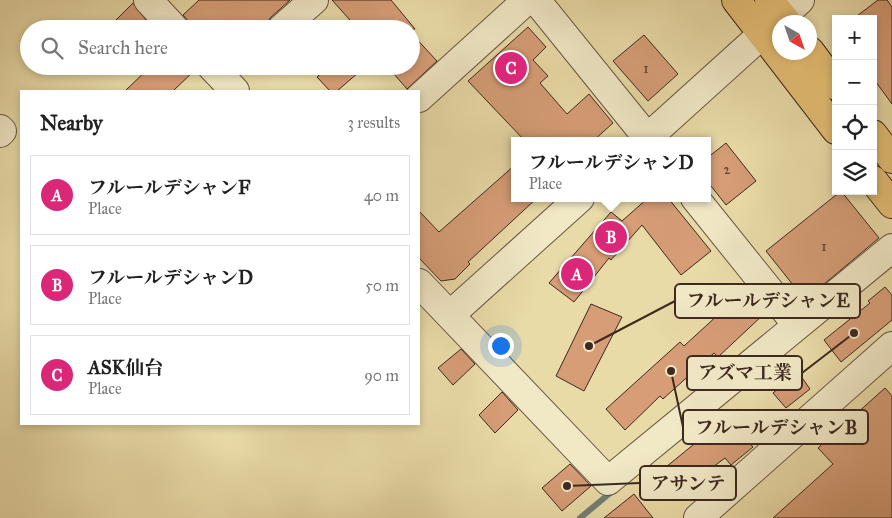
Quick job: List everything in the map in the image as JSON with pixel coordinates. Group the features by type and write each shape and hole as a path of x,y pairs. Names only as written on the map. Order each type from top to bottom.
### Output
{"main road":[{"path":"736,0 832,125"},
{"path":"817,60 832,81"},
{"path":"877,139 892,159"},
{"path":"877,185 892,204"}],"street":[{"path":"148,0 167,20"},
{"path":"291,20 314,0"},
{"path":"420,97 527,0"},
{"path":"536,0 645,137"},
{"path":"650,137 762,34 785,10"},
{"path":"0,129 2,131 0,133"},
{"path":"450,315 576,202"},
{"path":"698,202 796,325"},
{"path":"420,284 608,481 892,248"},
{"path":"698,518 892,346"}],"building":[{"path":"199,0 290,0 269,20 187,20 183,15"},
{"path":"332,0 391,0 408,20 350,20"},
{"path":"878,0 887,0 892,7 892,104 877,83 877,15 858,15"},
{"path":"133,3 146,20 116,20"},
{"path":"528,27 546,47 533,60 548,76 540,83 567,114 589,94 613,123 597,137 521,137 468,81"},
{"path":"644,35 678,74 648,101 613,61"},
{"path":"420,43 437,61 407,89 395,75 420,75"},
{"path":"142,75 190,75 174,90 126,90"},
{"path":"319,75 356,75 338,90 329,90 317,77"},
{"path":"726,143 756,181 726,205 711,186 711,155"},
{"path":"511,169 511,202 533,202 468,262 470,264 455,279 441,281 420,259 420,212 439,232"},
{"path":"836,195 844,195 879,238 805,300 766,251"},
{"path":"643,202 671,202 711,251 681,275 642,225 611,260 609,258 574,302 549,283 611,212 622,221"},
{"path":"885,287 892,295 892,320 841,362 824,340 870,303 868,301"},
{"path":"744,291 764,314 718,357 714,353 663,399 660,396 625,430 606,409 680,342 684,346"},
{"path":"591,304 622,317 584,391 556,376"},
{"path":"461,349 475,364 453,385 438,368"},
{"path":"798,372 810,389 786,408 773,393"},
{"path":"885,388 892,396 892,518 773,518 833,464 818,448"},
{"path":"502,392 518,410 495,433 479,415"},
{"path":"737,409 756,431 746,439 753,447 731,465 725,458 685,488 666,467"},
{"path":"570,464 591,486 562,511 542,488"},
{"path":"634,494 653,518 604,518"}],"waterway":[{"path":"580,518 615,489"}],"place":[{"name":"ASK仙台","path":"511,68"},
{"name":"フルールデシャンD","path":"611,237"},
{"name":"フルールデシャンF","path":"577,274"},
{"name":"アズマ工業","path":"854,333"},
{"name":"フルールデシャンE","path":"589,346"},
{"name":"フルールデシャンB","path":"671,371"},
{"name":"アサンテ","path":"567,486"}]}
